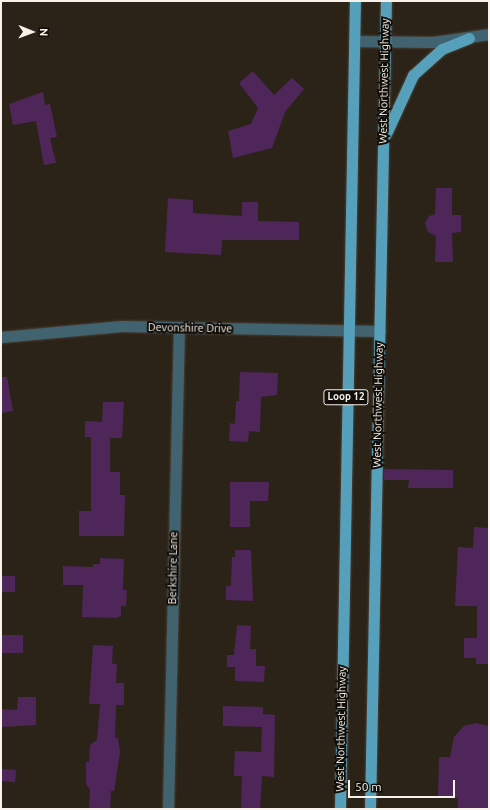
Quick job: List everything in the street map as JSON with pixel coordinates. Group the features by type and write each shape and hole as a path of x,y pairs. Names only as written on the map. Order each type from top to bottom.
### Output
{"main road":[{"name":"West Northwest Highway","path":"340,809 347,331 355,1"},
{"name":"West Northwest Highway","path":"370,809 386,1"},
{"path":"383,140 413,75 442,49 469,38"}],"street":[{"path":"354,41 385,42 469,38 489,34"},
{"name":"Devonshire Drive","path":"1,337 108,327 380,331"},
{"name":"Berkshire Lane","path":"168,809 179,328"}],"building":[{"path":"253,71 274,95 292,78 304,89 285,112 272,148 233,158 228,131 251,124 258,108 239,83"},
{"path":"43,92 45,105 50,104 57,137 50,138 56,163 44,165 36,121 13,125 9,104"},
{"path":"436,188 452,188 452,215 461,215 461,232 452,233 453,262 435,262 436,236 428,232 425,223 429,216 435,214"},
{"path":"168,198 193,200 193,213 242,216 242,202 258,202 258,221 299,222 299,240 222,240 221,255 165,252"},
{"path":"240,372 278,373 277,395 261,397 260,432 249,431 248,442 229,441 230,423 235,424 236,401 239,401"},
{"path":"1,377 7,377 13,411 1,413"},
{"path":"103,402 124,402 122,438 110,438 110,472 120,472 120,495 125,495 124,536 79,536 79,511 91,511 91,437 85,437 85,421 102,422"},
{"path":"384,469 453,470 453,488 408,488 409,480 384,480"},
{"path":"230,482 269,482 268,501 250,501 250,527 230,527"},
{"path":"474,527 489,528 489,664 476,664 476,658 464,658 464,638 477,638 477,606 455,606 458,547 473,548"},
{"path":"235,550 251,550 253,601 226,600 226,586 231,586 232,557 235,557"},
{"path":"100,558 124,559 123,590 127,590 126,606 121,606 121,616 115,618 82,617 83,585 63,585 63,566 93,567 93,564 100,564"},
{"path":"1,576 15,576 15,592 1,592"},
{"path":"237,625 251,626 250,649 256,649 256,666 265,666 264,682 235,681 235,667 227,667 227,655 234,655"},
{"path":"1,635 23,635 23,653 1,653"},
{"path":"93,645 113,646 112,664 117,664 116,683 124,683 124,705 116,705 115,738 118,738 120,752 114,791 111,791 110,809 89,809 90,790 86,784 86,762 89,762 90,745 97,740 100,704 89,704"},
{"path":"18,697 36,697 36,725 1,727 1,709 17,710"},
{"path":"223,706 263,707 263,714 275,715 274,777 262,776 260,809 241,809 242,776 234,776 234,771 235,751 261,752 262,727 223,726"},
{"path":"476,723 489,726 489,809 458,809 458,798 438,797 439,757 450,757 454,737 464,726"},
{"path":"1,769 16,770 15,782 1,781"}]}
